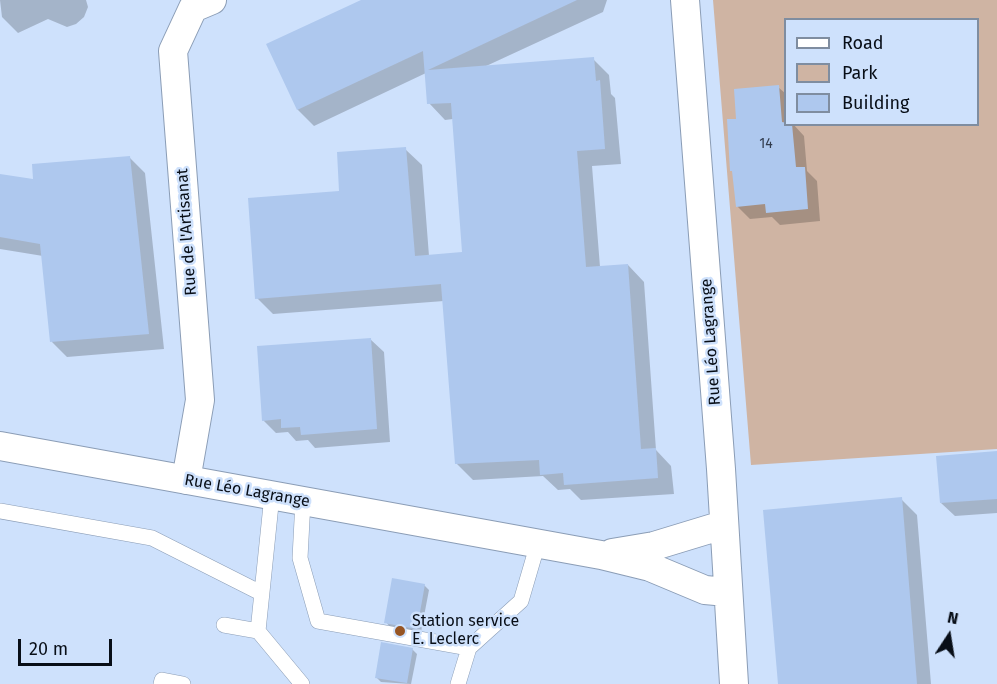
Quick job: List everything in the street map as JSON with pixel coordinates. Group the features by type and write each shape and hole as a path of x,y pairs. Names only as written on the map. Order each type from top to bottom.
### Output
{"street":[{"name":"Rue de l'Artisanat","path":"186,480 200,400 173,51 194,8 212,0"},
{"name":"Rue Léo Lagrange","path":"685,0 721,469 734,684"},
{"name":"Rue Léo Lagrange","path":"0,446 601,555 650,567 705,590 727,592"},
{"path":"601,555 654,546 723,525"}],"lane":[{"path":"258,631 272,495"},
{"path":"303,501 300,558 318,621 469,648"},
{"path":"0,511 152,538 261,593"},
{"path":"458,684 469,648 521,601 538,543"},
{"path":"224,625 258,631 302,684"},
{"path":"161,684 162,680 183,684"}],"green space":[{"path":"713,0 997,0 997,449 751,465"}],"building":[{"path":"361,0 577,0 428,70 594,57 596,81 600,80 605,149 577,151 586,267 628,264 641,449 656,448 658,478 564,485 563,473 540,475 539,460 455,464 441,284 255,299 248,198 339,191 337,152 406,147 415,256 462,252 451,103 427,104 423,51 297,110 266,44"},
{"path":"779,85 782,122 784,126 792,126 796,167 805,167 808,209 766,213 765,204 736,207 732,171 730,171 727,119 736,119 734,89"},
{"path":"130,156 149,334 50,342 40,244 0,237 0,174 33,179 32,164"},
{"path":"371,338 377,429 301,435 300,427 281,428 281,419 262,421 257,346"},
{"path":"997,451 997,499 940,503 936,456"},
{"path":"902,497 917,684 778,684 763,510"},
{"path":"392,578 425,584 417,629 384,623"},
{"path":"381,642 413,648 407,683 375,678"}],"place":[{"name":"Station service E. Leclerc","path":"400,631"}]}
